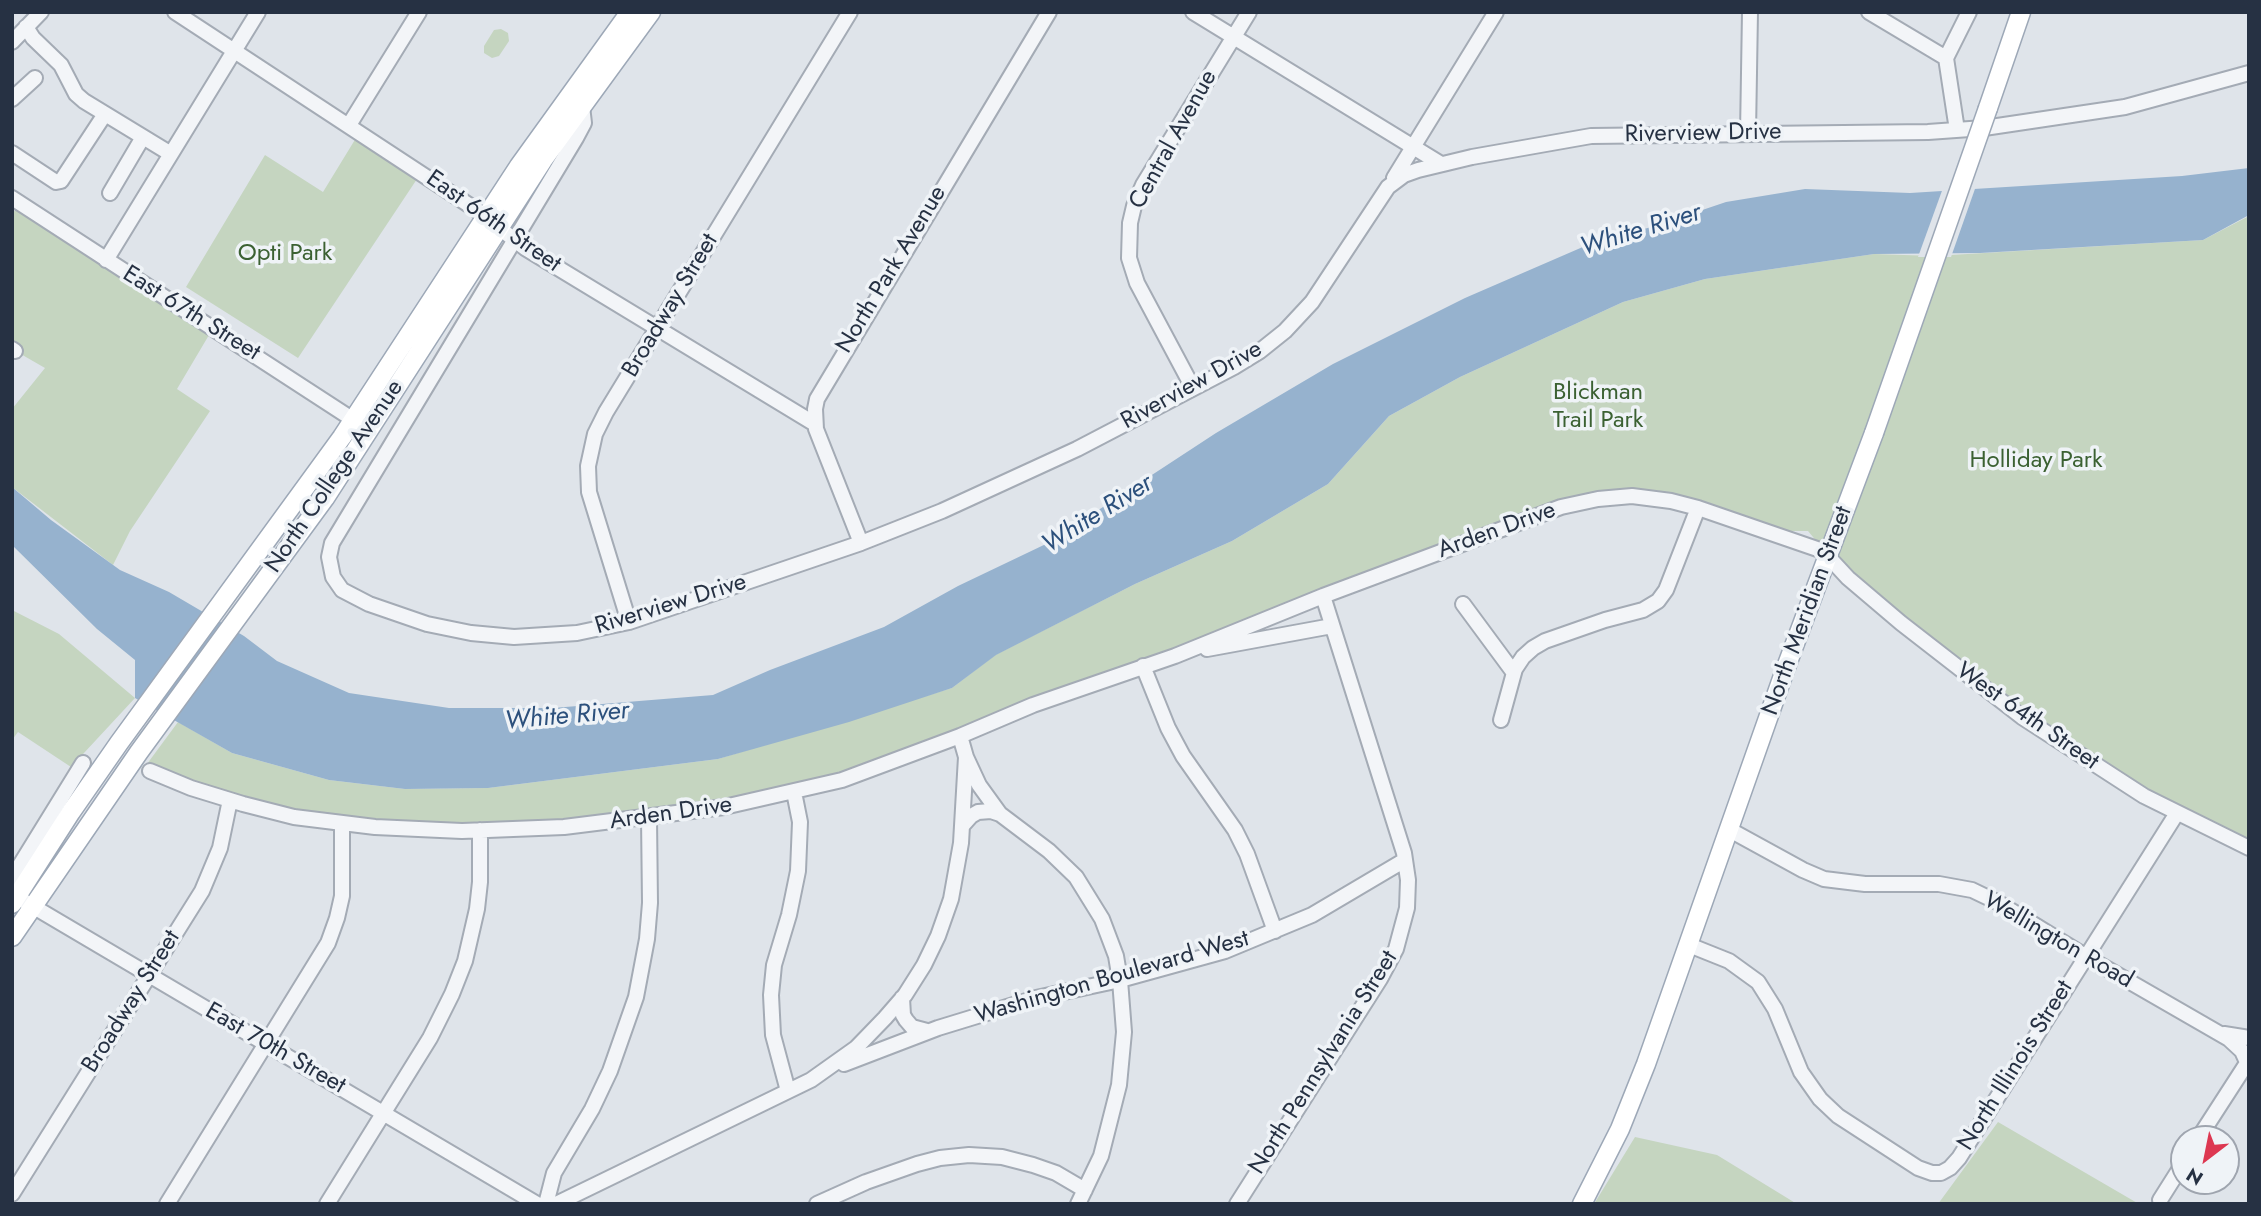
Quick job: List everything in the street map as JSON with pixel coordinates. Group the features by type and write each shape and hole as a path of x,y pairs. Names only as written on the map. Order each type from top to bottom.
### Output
{"main road":[{"name":"North College Avenue","path":"18,900 139,752 325,498 369,430 493,222 530,150 630,12"},
{"name":"North College Avenue","path":"12,937 18,900 65,820 118,743 354,420 493,222 543,160 651,12"},
{"name":"North Meridian Street","path":"1582,1204 1620,1129 1646,1064 1874,433 2021,12"}],"street":[{"path":"12,41 41,12"},
{"name":"East 66th Street","path":"175,12 349,125 514,239 815,424"},
{"path":"106,260 258,12"},
{"path":"349,125 419,12"},
{"name":"Broadway Street","path":"629,622 589,492 588,466 600,422 850,12"},
{"name":"North Park Avenue","path":"815,424 816,405 823,385 1049,12"},
{"path":"1193,12 1441,164"},
{"name":"Central Avenue","path":"1193,388 1137,283 1129,258 1128,232 1139,194 1249,12"},
{"path":"1380,198 1415,147 1496,12"},
{"path":"1748,133 1750,12"},
{"path":"1870,12 1946,58"},
{"path":"1956,130 1946,58 1969,12"},
{"path":"26,27 33,38 61,65 76,94 171,154"},
{"name":"Riverview Drive","path":"583,106 584,122 566,155 335,537 329,557 332,577 342,590 392,613 427,624 497,636 559,635 629,622 861,542 950,508 1045,464 1253,356 1291,325 1320,291 1388,187 1404,175 1441,164 1591,135 1956,130 2125,107 2249,73"},
{"path":"12,99 35,78"},
{"path":"12,153 56,181 61,181 105,114"},
{"path":"110,193 143,137"},
{"name":"East 67th Street","path":"12,198 369,430"},
{"path":"815,424 861,542"},
{"name":"Arden Drive","path":"150,771 230,800 294,817 342,824 480,830 564,827 649,818 724,807 853,777 1034,705 1175,656 1323,596 1573,504 1632,496 1671,501 1807,544 1828,555"},
{"path":"1501,720 1514,673 1523,657 1541,643 1656,604 1666,590 1698,508"},
{"name":"West 64th Street","path":"1828,555 1848,578 1900,624 2039,729 2122,782 2177,813 2249,848"},
{"name":"North Pennsylvania Street","path":"1237,1204 1391,961 1407,908 1408,880 1405,860 1323,596"},
{"path":"1462,604 1514,673"},
{"name":"Arden Drive","path":"1175,656 1332,626"},
{"path":"1143,666 1168,728 1183,756 1235,830 1247,854 1275,931"},
{"path":"961,736 966,757 979,785 1000,814 1049,851 1076,877 1102,919 1116,956 1124,1032 1119,1085 1109,1130 1078,1204"},
{"path":"556,1204 811,1080 866,1039 902,998 929,956 944,920 959,866 966,757"},
{"path":"12,878 83,763"},
{"path":"788,1091 775,1044 770,1009 774,964 789,915 798,871 800,822 794,792"},
{"name":"Broadway Street","path":"12,1194 208,879 222,840 230,800"},
{"path":"962,826 978,812 987,810 1000,814"},
{"name":"North Illinois Street","path":"1689,945 1729,961 1758,982 1775,1009 1794,1059 1807,1082 1838,1116 1919,1168 1941,1173 1959,1158 2177,813"},
{"path":"546,1204 551,1181 558,1166 592,1109 610,1071 636,998 650,903 649,818"},
{"path":"167,1204 319,959 334,926 343,882 342,824"},
{"path":"327,1204 437,1026 459,978 477,908 480,830"},
{"name":"Wellington Road","path":"1730,830 1824,879 1865,884 1922,883 1972,890 2010,909 2213,1030 2239,1048 2248,1061"},
{"name":"Washington Boulevard West","path":"811,1080 867,1054 927,1031 1036,998 1120,980 1225,951 1275,931 1348,895 1405,860"},
{"name":"East 70th Street","path":"18,900 537,1204"},
{"path":"902,998 901,1006 906,1020 912,1027 927,1031"},
{"path":"2213,1030 2249,1038"},
{"path":"2207,1125 2248,1061"},
{"path":"817,1204 866,1182 917,1164 969,1155 1002,1157 1026,1163 1056,1173 1085,1190"},
{"path":"2160,1200 2170,1184"}],"green space":[{"path":"501,29 508,33 509,41 499,56 492,58 484,53 484,46 494,30"},
{"name":"Opti Park","path":"356,138 417,179 298,358 186,287 265,155 323,192"},
{"path":"16,209 209,335 177,389 210,411 130,531 113,565 12,487 12,409 45,368 12,349 12,214"},
{"name":"Holliday Park","path":"2249,216 2249,848 2039,729 1828,555 1808,531 1790,531 1700,501 1655,490 1586,493 1540,508 1188,644 1081,683 1060,687 876,763 811,784 741,799 617,818 446,824 362,821 311,813 243,797 147,764 178,722 232,753 329,780 405,789 488,788 718,759 952,688 995,655 1135,584 1232,541 1328,484 1389,416 1460,377 1623,302 1705,279 1874,254 1934,256 2203,240"},
{"path":"12,610 59,634 135,698 71,767 18,732 12,740"},
{"path":"1998,1122 2139,1204 1938,1204"},
{"path":"1635,1137 1717,1155 1797,1204 1594,1204"}],"water":[{"name":"White River","path":"2249,168 2249,215 2203,240 1980,253 1874,254 1705,279 1623,302 1460,377 1389,416 1328,484 1232,541 1135,584 996,655 952,688 849,722 718,759 488,788 405,789 329,780 232,753 135,698 135,660 97,629 12,545 12,487 51,520 120,570 169,592 244,636 277,661 349,693 449,708 553,708 713,695 770,670 884,627 958,586 1048,543 1216,433 1333,364 1465,298 1592,243 1655,226 1726,202 1805,189 1910,193 2182,176"}],"pier":[{"path":"1976,186 1951,257 1918,257 1943,188"}],"park label":[{"name":"Blickman Trail Park","path":"1598,407"}]}
